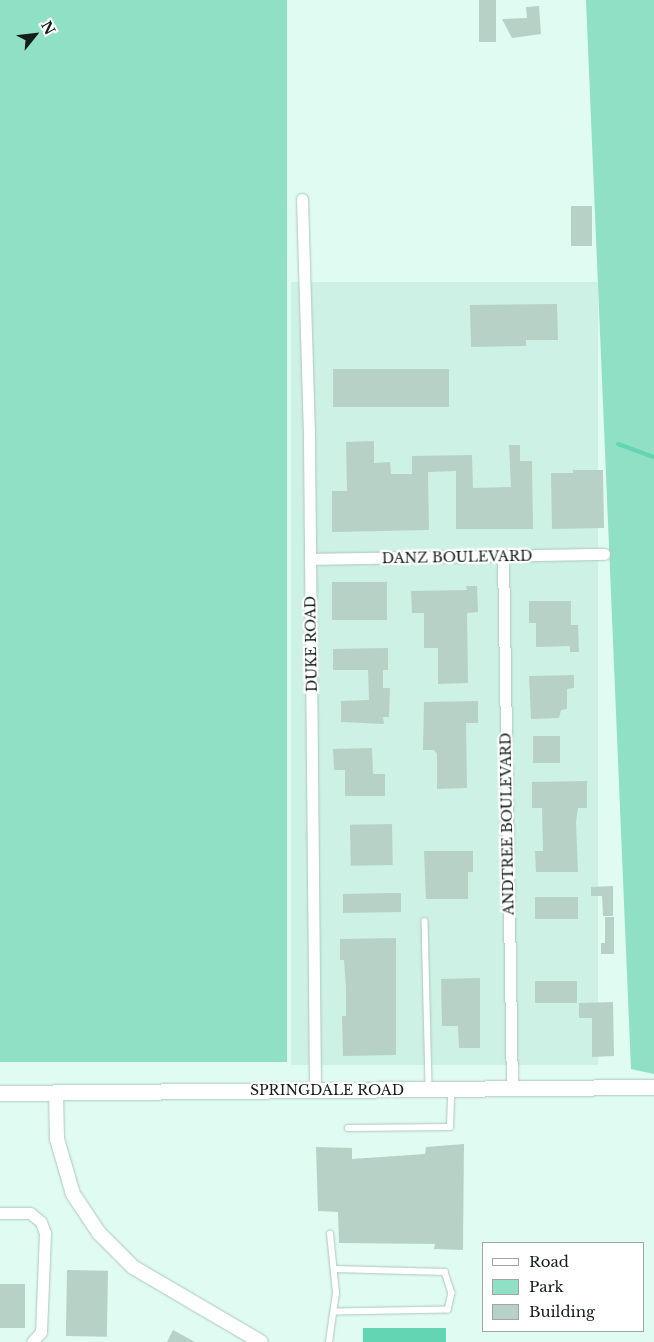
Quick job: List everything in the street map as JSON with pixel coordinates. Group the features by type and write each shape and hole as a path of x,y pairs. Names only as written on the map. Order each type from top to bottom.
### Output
{"main road":[{"name":"SPRINGDALE ROAD","path":"0,1093 512,1090 654,1087"}],"street":[{"name":"DUKE ROAD","path":"302,198 310,559 315,1090"},
{"name":"DANZ BOULEVARD","path":"310,559 604,554"},
{"name":"ANDTREE BOULEVARD","path":"503,557 512,1090"},
{"path":"56,1094 57,1140 73,1194 99,1233 133,1267 261,1342"},
{"path":"0,1213 30,1213 41,1222 45,1233 41,1332 32,1342"}],"lane":[{"path":"425,921 429,1090"},
{"path":"348,1128 450,1127 451,1090"},
{"path":"329,1342 335,1312 334,1269 330,1234"},
{"path":"334,1269 445,1272 452,1293 448,1310 335,1312"}],"shaded area":[{"path":"291,282 598,282 598,1065 291,1065"},
{"path":"363,1328 446,1328 446,1342 363,1342"}],"green space":[{"path":"0,0 287,0 287,1062 0,1062"},
{"path":"586,0 654,0 654,1074 631,1069"}],"building":[{"path":"479,0 496,0 496,42 479,42"},
{"path":"539,6 541,34 512,38 502,19 527,18 526,7"},
{"path":"571,206 592,206 592,246 571,246"},
{"path":"557,304 558,340 526,340 526,346 471,347 470,305"},
{"path":"333,369 449,369 449,407 333,407"},
{"path":"374,441 374,463 390,462 391,474 412,474 412,456 472,455 473,488 511,487 509,445 520,445 520,461 532,461 533,529 456,529 456,471 428,472 429,530 332,532 332,491 347,491 346,442"},
{"path":"573,470 603,470 604,528 552,529 551,473 573,473"},
{"path":"332,582 387,582 387,620 332,620"},
{"path":"466,586 477,586 478,612 467,613 468,683 438,684 438,648 424,648 424,613 412,613 411,591 467,590"},
{"path":"529,601 571,601 571,625 578,625 579,652 570,652 570,646 536,647 536,623 529,623"},
{"path":"388,648 388,670 383,670 383,688 390,688 389,717 383,717 384,724 341,722 341,701 369,700 368,670 333,670 333,649"},
{"path":"574,675 574,688 567,689 567,709 561,710 559,718 531,719 529,676"},
{"path":"478,701 478,723 466,723 467,788 437,789 437,754 434,750 423,750 424,702"},
{"path":"533,736 560,736 560,763 533,763"},
{"path":"372,748 373,774 385,774 385,796 345,796 345,770 334,770 333,749"},
{"path":"587,781 587,808 578,808 576,822 578,872 536,872 535,851 543,851 542,808 532,808 532,782"},
{"path":"392,824 393,865 351,866 350,825"},
{"path":"424,851 473,851 473,872 468,872 468,899 426,899"},
{"path":"613,886 613,916 603,916 602,896 591,896 591,887"},
{"path":"401,893 401,912 343,913 343,894"},
{"path":"535,897 578,897 578,919 535,919"},
{"path":"605,917 614,917 614,954 601,954 601,943 605,943"},
{"path":"396,938 396,1055 343,1056 342,1016 346,1016 346,987 344,960 340,960 340,939"},
{"path":"480,978 480,1048 459,1048 458,1026 442,1026 441,979"},
{"path":"535,981 577,981 577,1003 535,1003"},
{"path":"613,1002 614,1056 592,1057 592,1018 579,1018 579,1003"},
{"path":"464,1144 463,1250 434,1249 435,1244 339,1243 338,1212 318,1211 316,1147 352,1148 352,1159 425,1154 426,1147"},
{"path":"67,1270 108,1271 107,1337 66,1336"},
{"path":"0,1284 25,1284 25,1328 0,1328"},
{"path":"173,1330 195,1342 167,1342"}],"waterway":[{"path":"618,444 654,457"}]}
